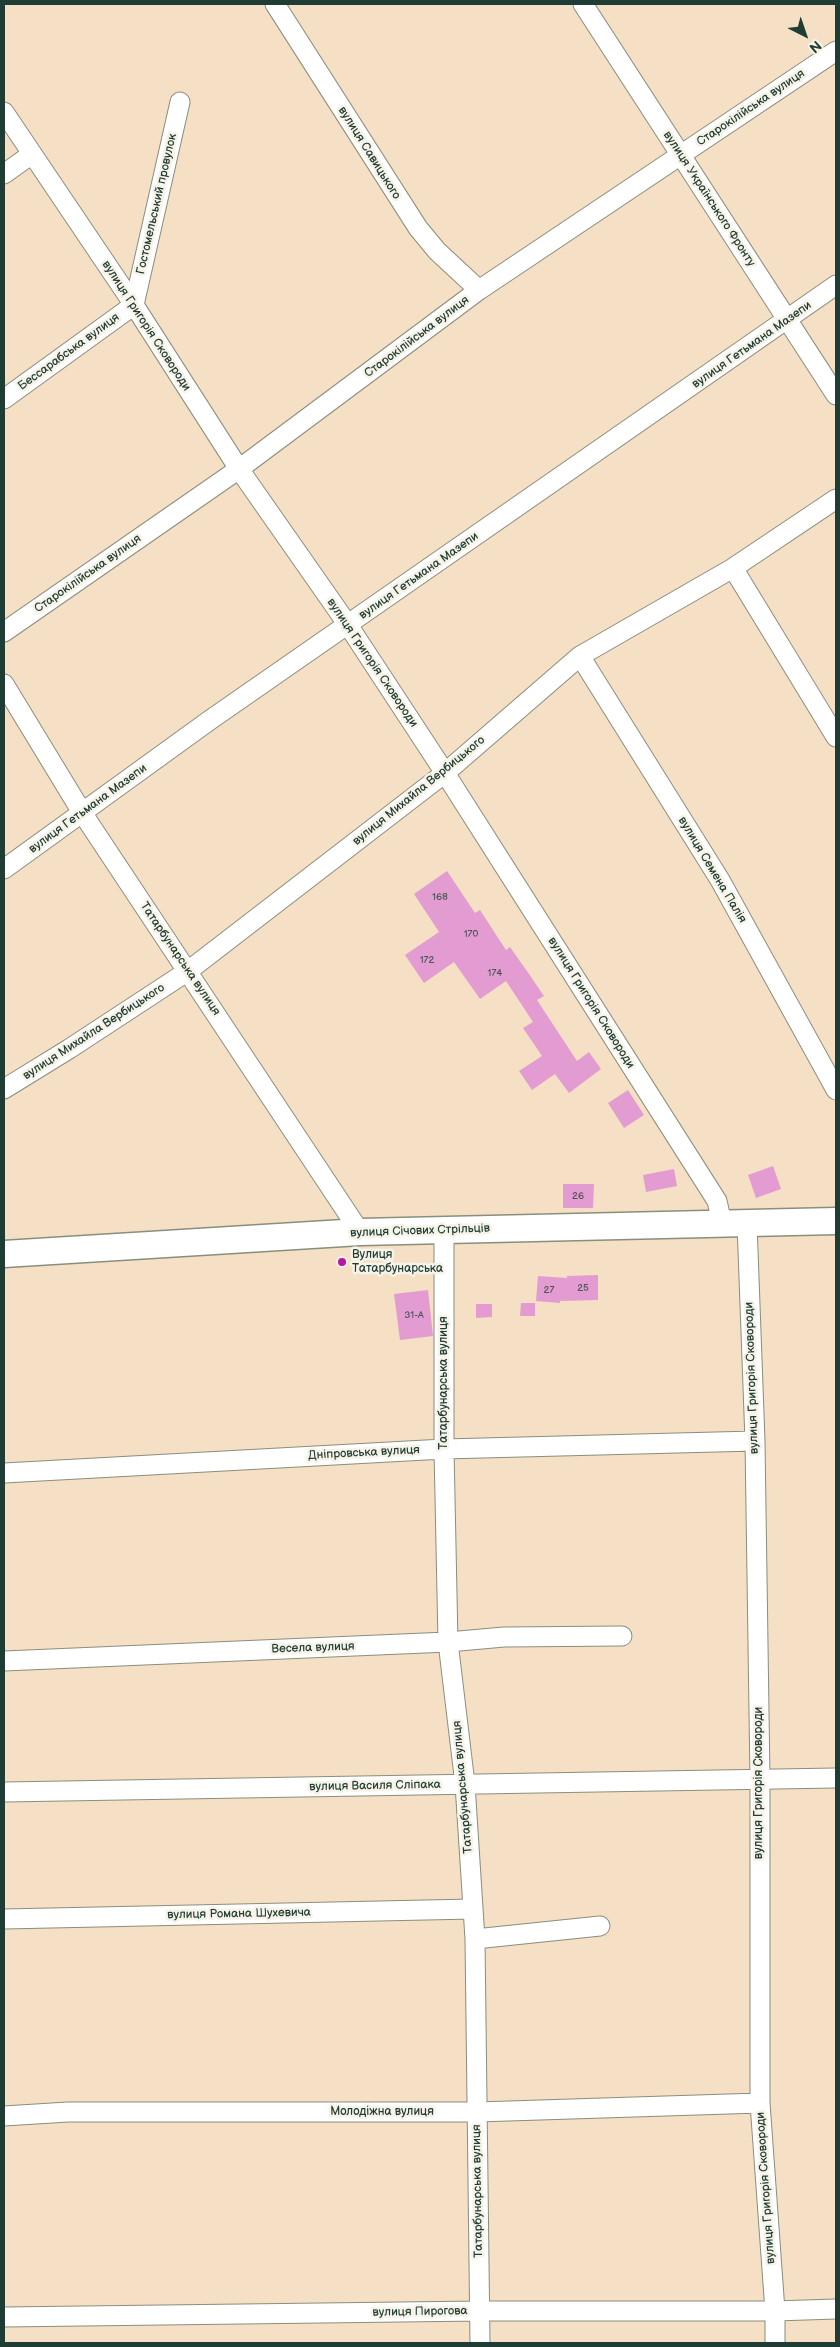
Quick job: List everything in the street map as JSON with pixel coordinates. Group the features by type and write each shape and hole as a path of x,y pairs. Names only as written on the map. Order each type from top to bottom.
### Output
{"main road":[{"name":"вулиця Січових Стрільців","path":"4,1254 360,1232 836,1221"}],"street":[{"name":"вулиця Савицького","path":"275,4 418,228 437,251 479,290"},
{"name":"вулиця Українського Фронту","path":"583,4 836,395"},
{"name":"Старокілійська вулиця","path":"4,632 239,469 479,290 836,51"},
{"name":"Гостомельський провулок","path":"134,305 180,102"},
{"name":"вулиця Григорія Сковороди","path":"4,112 134,305 239,469 348,626 445,773 717,1201 735,1223 754,1440 760,1779 760,2103 775,2311 775,2343"},
{"path":"4,174 32,154"},
{"name":"вулиця Гетьмана Мазепи","path":"4,869 83,814 210,720 348,626 836,285"},
{"name":"Бессарабська вулиця","path":"4,399 134,305"},
{"name":"вулиця Михайла Вербицького","path":"4,1089 69,1050 188,971 445,773 580,656 733,568 836,499"},
{"path":"733,568 836,737"},
{"name":"вулиця Семена Палія","path":"580,656 720,880 836,1090"},
{"name":"Татарбунарська вулиця","path":"4,684 83,814 360,1232"},
{"name":"Татарбунарська вулиця","path":"444,1231 444,1449 448,1642 464,1784 475,1939 480,2343"},
{"name":"Дніпровська вулиця","path":"4,1473 444,1449 754,1440"},
{"name":"Весела вулиця","path":"4,1661 504,1638 622,1636"},
{"name":"вулиця Василя Сліпака","path":"4,1792 836,1778"},
{"name":"вулиця Романа Шухевича","path":"4,1919 473,1909"},
{"path":"475,1939 600,1926"},
{"name":"Молодіжна вулиця","path":"4,2116 68,2112 477,2112 760,2103"},
{"name":"вулиця Пирогова","path":"4,2317 836,2309"}],"building":[{"path":"447,871 475,913 480,910 506,950 510,947 529,974 544,996 537,1000 577,1061 589,1052 601,1069 569,1093 555,1074 532,1090 519,1071 542,1056 523,1028 533,1022 506,981 480,999 454,962 424,983 405,955 439,932 414,894"},
{"path":"628,1090 644,1115 624,1128 608,1103"},
{"path":"773,1166 781,1189 756,1198 748,1175"},
{"path":"674,1169 677,1186 646,1192 643,1175"},
{"path":"563,1184 594,1184 593,1208 563,1208"},
{"path":"598,1275 598,1300 560,1301 560,1303 536,1301 538,1276 567,1278 567,1276"},
{"path":"428,1290 433,1336 400,1340 394,1294"},
{"path":"521,1303 535,1303 535,1316 520,1316"},
{"path":"476,1304 492,1304 492,1317 476,1318"}],"place":[{"name":"Вулиця Татарбунарська","path":"342,1262"}]}
